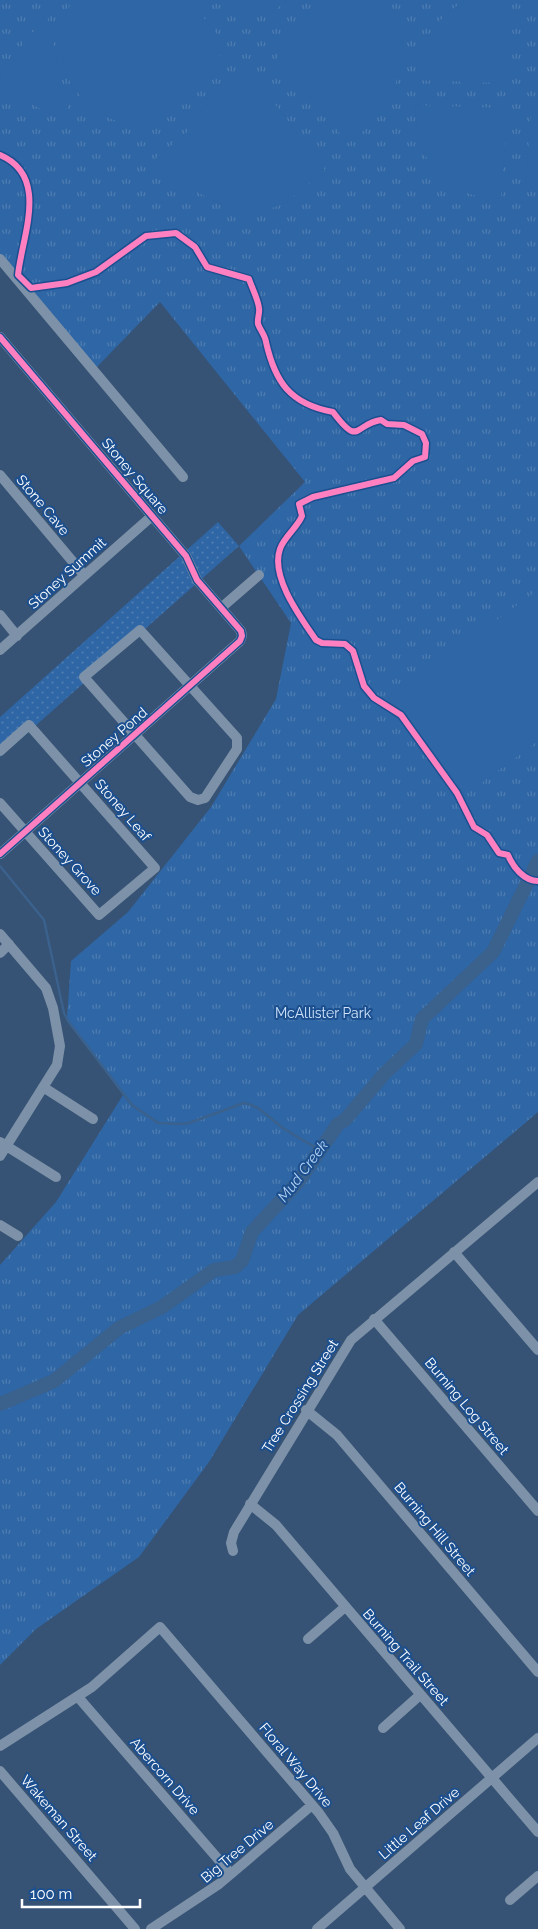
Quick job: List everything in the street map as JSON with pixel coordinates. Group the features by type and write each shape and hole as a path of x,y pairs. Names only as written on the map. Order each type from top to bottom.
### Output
{"street":[{"path":"0,259 183,477"},
{"name":"Stoney Square","path":"2,344 186,557 197,580 241,632 242,636"},
{"name":"Stone Cave","path":"0,475 84,575"},
{"name":"Stoney Summit","path":"0,650 152,516"},
{"path":"221,608 258,575"},
{"path":"0,615 17,636"},
{"path":"140,630 191,686 237,738 238,742 208,795 202,799 190,797 84,677 140,630"},
{"name":"Stoney Pond","path":"0,854 191,686 242,636"},
{"name":"Stoney Leaf","path":"0,751 29,726 155,868 99,915"},
{"name":"Stoney Grove","path":"0,803 99,915"},
{"path":"0,934 42,982 53,1008 60,1052 57,1065 3,1144 0,1156"},
{"path":"0,953 9,944"},
{"path":"43,1087 93,1119"},
{"path":"3,1144 56,1178"},
{"name":"Tree Crossing Street","path":"233,1551 231,1538 250,1504 306,1410 345,1348 358,1332 537,1186"},
{"path":"0,1225 18,1236"},
{"path":"454,1252 538,1350"},
{"name":"Burning Log Street","path":"374,1319 538,1511"},
{"name":"Burning Hill Street","path":"306,1410 337,1435 538,1672"},
{"name":"Burning Trail Street","path":"250,1504 276,1525 538,1832"},
{"path":"308,1639 345,1608"},
{"name":"Floral Way Drive","path":"78,1696 160,1628 312,1805 333,1833 350,1870 400,1929"},
{"path":"382,1728 420,1695"},
{"path":"0,1746 78,1696"},
{"name":"Abercorn Drive","path":"78,1696 231,1874"},
{"name":"Little Leaf Drive","path":"317,1929 538,1738"},
{"name":"Wakeman Street","path":"0,1771 135,1929"},
{"name":"Big Tree Drive","path":"151,1929 168,1916 205,1895 312,1805"},
{"path":"510,1900 538,1876"}],"green space":[{"name":"McAllister Park","path":"0,0 538,0 538,1112 298,1315 209,1462 139,1557 36,1629 0,1665 0,1265 56,1202 123,1095 67,1018 71,961 128,912 211,807 276,699 291,623 239,546 305,482 160,302 95,369 0,255"},
{"path":"73,0 189,0 220,38 220,59 140,127 112,119 103,115 82,98 74,88 63,64 60,38 62,24"},
{"path":"235,0 287,0 268,16 248,15"},
{"path":"327,0 389,0 402,31 403,52 393,95 373,123 348,143 278,59 279,39"},
{"path":"467,0 510,0 507,78 501,83 416,80 420,55 430,33 446,14"},
{"path":"47,15 71,124 2,89 0,73"},
{"path":"243,76 253,77 325,170 284,204 253,214 238,213 176,181 156,158 191,129 187,122"},
{"path":"415,105 501,108 507,114 501,199 481,197 463,191 437,173 427,159 421,143"},
{"path":"538,111 538,192 525,191 531,115"},
{"path":"218,522 239,546 0,757 0,717"},
{"path":"538,590 538,741 465,795 389,698"}],"waterway":[{"name":"Mud Creek","path":"0,1404 54,1381 119,1328 162,1307 214,1270 235,1267 242,1261 252,1232 298,1182 338,1124 345,1120 385,1073 416,1044 422,1019 493,952 538,861"},
{"path":"0,866 44,920 64,1013 68,1021 132,1105 158,1123 180,1124 189,1123 244,1103 261,1110 286,1130 321,1150"}],"cycle path":[{"path":"0,155 15,165 24,177 29,192 27,225 18,275 31,288 67,283 96,272 146,236 176,233 195,247 207,267 249,279 258,305 258,324 265,337 274,369 280,380 295,397 318,408 333,412 348,429 353,431 381,420 387,424 404,425 422,434 426,443 425,457 413,461 394,478 313,497 299,504 302,516 284,540 280,549 278,560 279,572 295,609 316,640 322,643 345,644 353,651 364,686 374,698 401,715 457,793 474,827 487,835 499,853 508,855 516,868 524,876 538,881"},
{"path":"0,337 186,556 197,580 241,631 242,636 240,641 0,854"}]}
